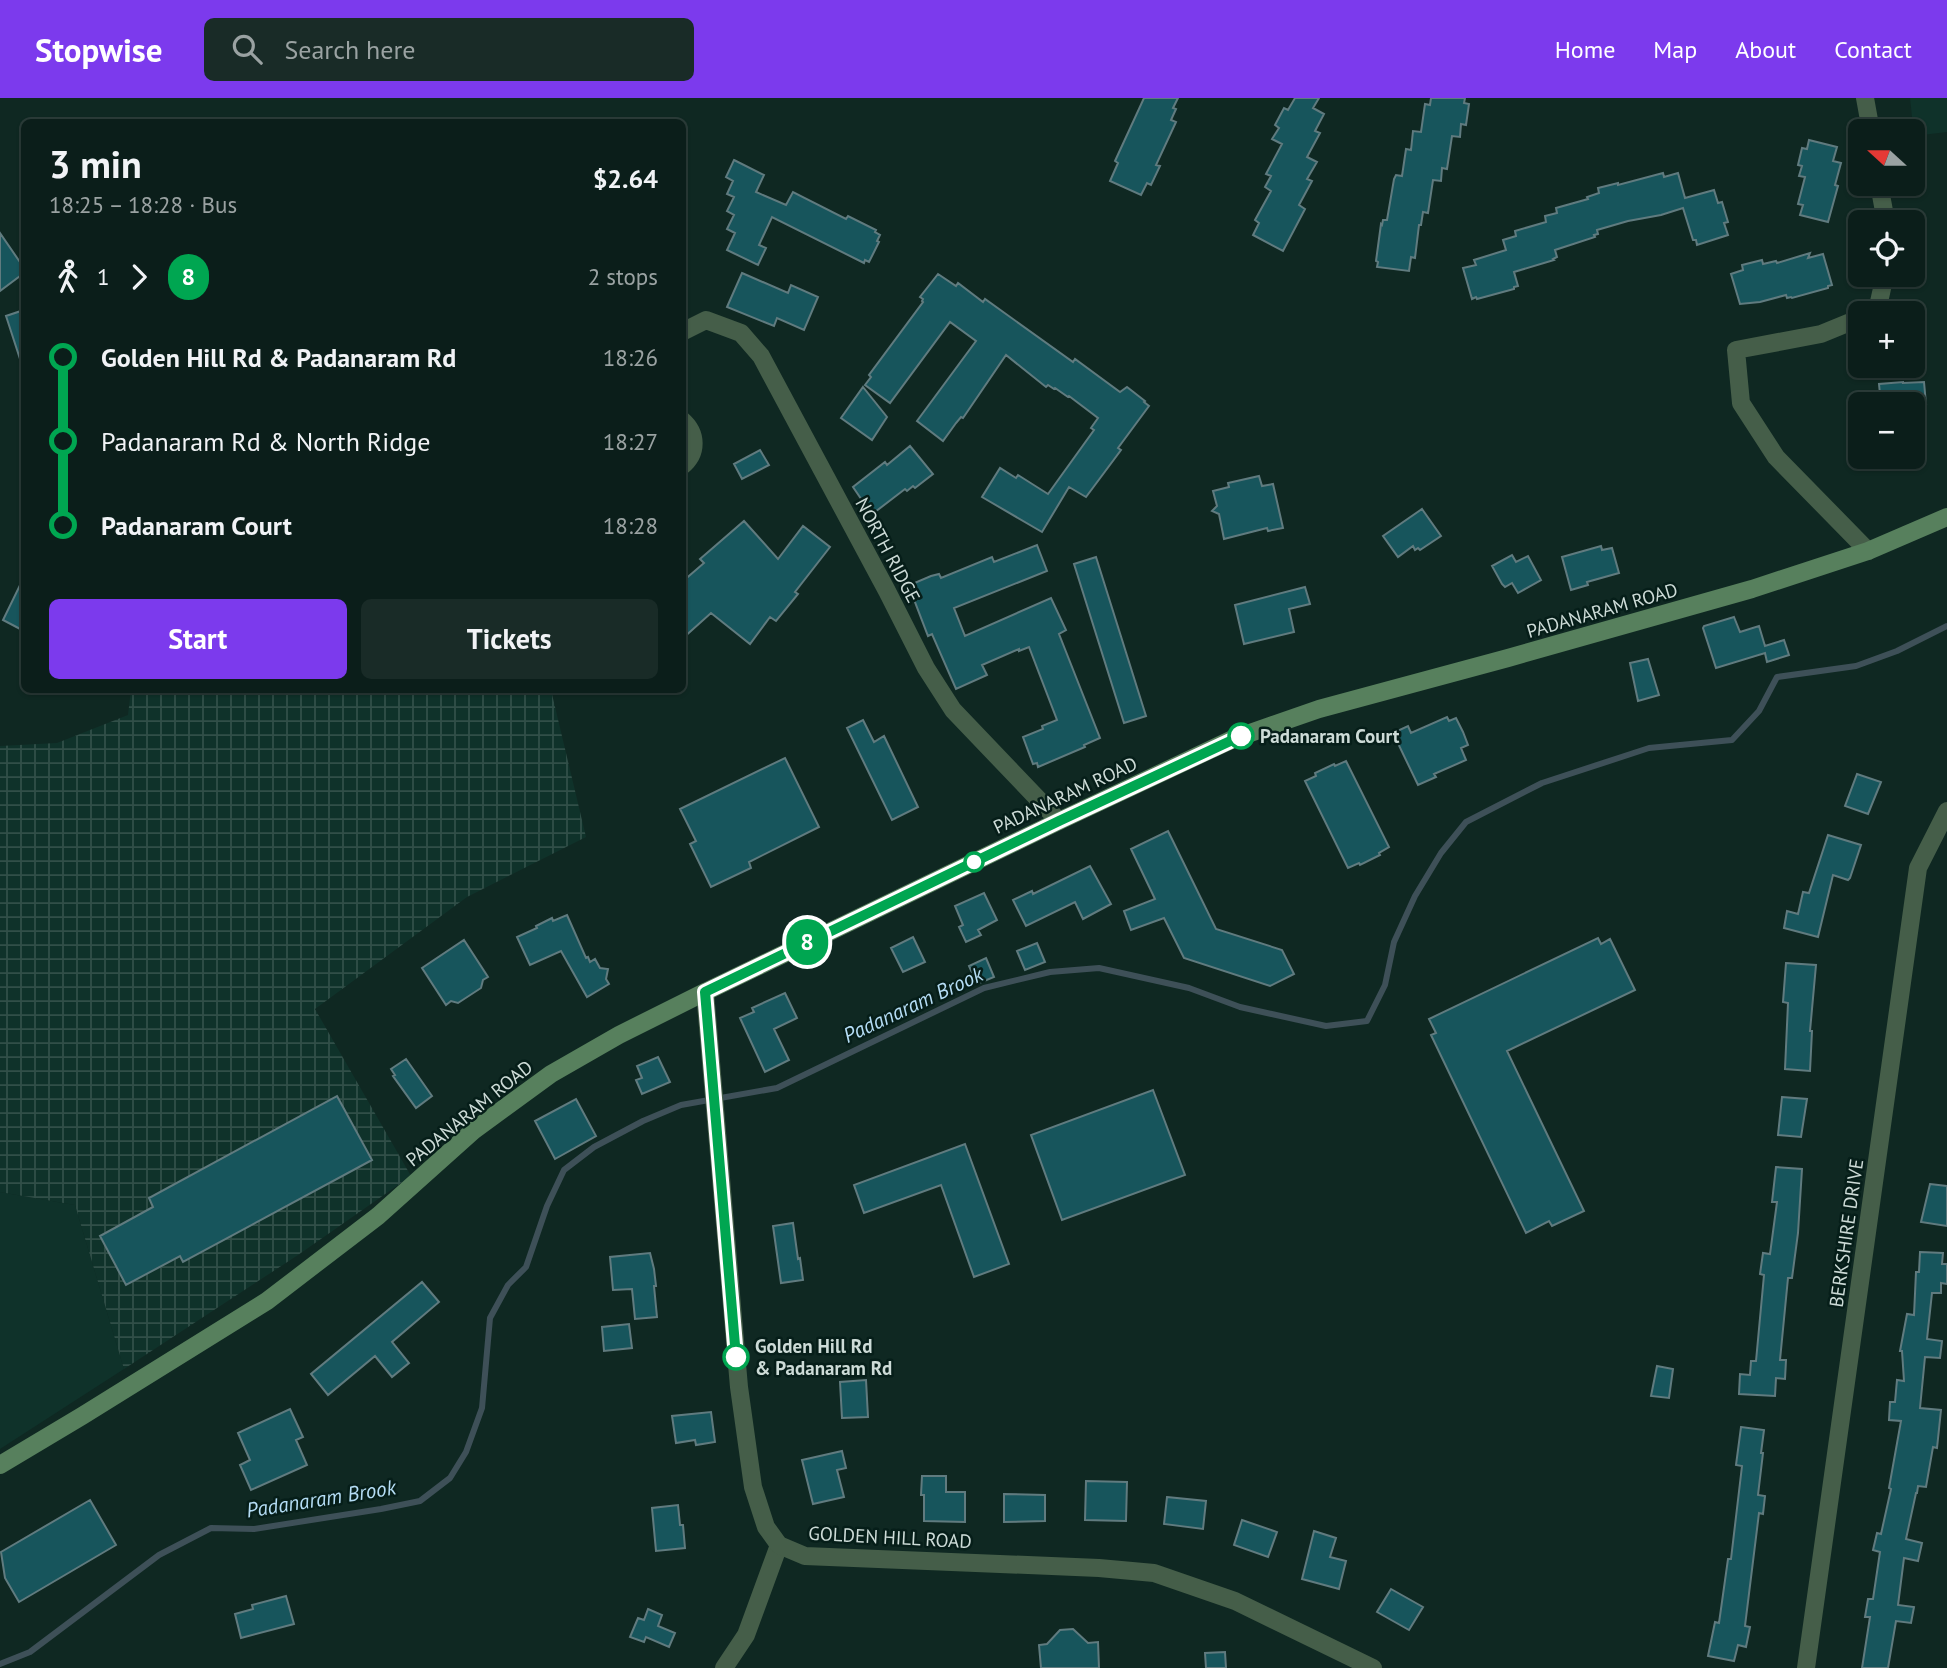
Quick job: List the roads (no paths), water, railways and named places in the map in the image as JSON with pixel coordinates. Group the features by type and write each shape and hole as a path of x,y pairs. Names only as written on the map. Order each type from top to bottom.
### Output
{"main road":[{"name":"PADANARAM ROAD","path":"0,1465 267,1301 378,1216 473,1131 551,1074 619,1035 705,992 1233,739 1319,709 1752,589 1868,551 1947,517"}],"street":[{"path":"1865,98 1869,119"},
{"name":"NORTH RIDGE","path":"686,330 706,320 741,333 761,356 926,668 954,710 1059,821"},
{"path":"1848,323 1821,334 1735,350 1741,403 1776,457 1868,551"},
{"path":"686,423 694,434 694,445 692,454 686,461"},
{"name":"BERKSHIRE DRIVE","path":"1806,1668 1918,868 1947,811"},
{"name":"GOLDEN HILL ROAD","path":"705,992 739,1387 753,1488 766,1527 779,1545 804,1556 1100,1568 1154,1573 1235,1601 1373,1668"},
{"path":"724,1668 746,1635 779,1545"}],"waterway":[{"name":"Padanaram Brook","path":"0,1664 30,1652 159,1555 211,1528 254,1529 420,1501 450,1478 466,1452 482,1408 490,1318 508,1285 526,1267 547,1206 564,1170 594,1147 643,1121 681,1105 777,1088 984,988 1050,972 1099,968 1189,988 1240,1007 1326,1026 1367,1021 1385,985 1394,942 1415,896 1441,853 1466,822 1542,783 1649,748 1732,740 1759,711 1777,677 1856,666 1897,651 1947,626"}],"place":[{"name":"Padanaram Court","path":"1241,736"},
{"name":"Golden Hill Rd & Padanaram Rd","path":"736,1357"}]}
